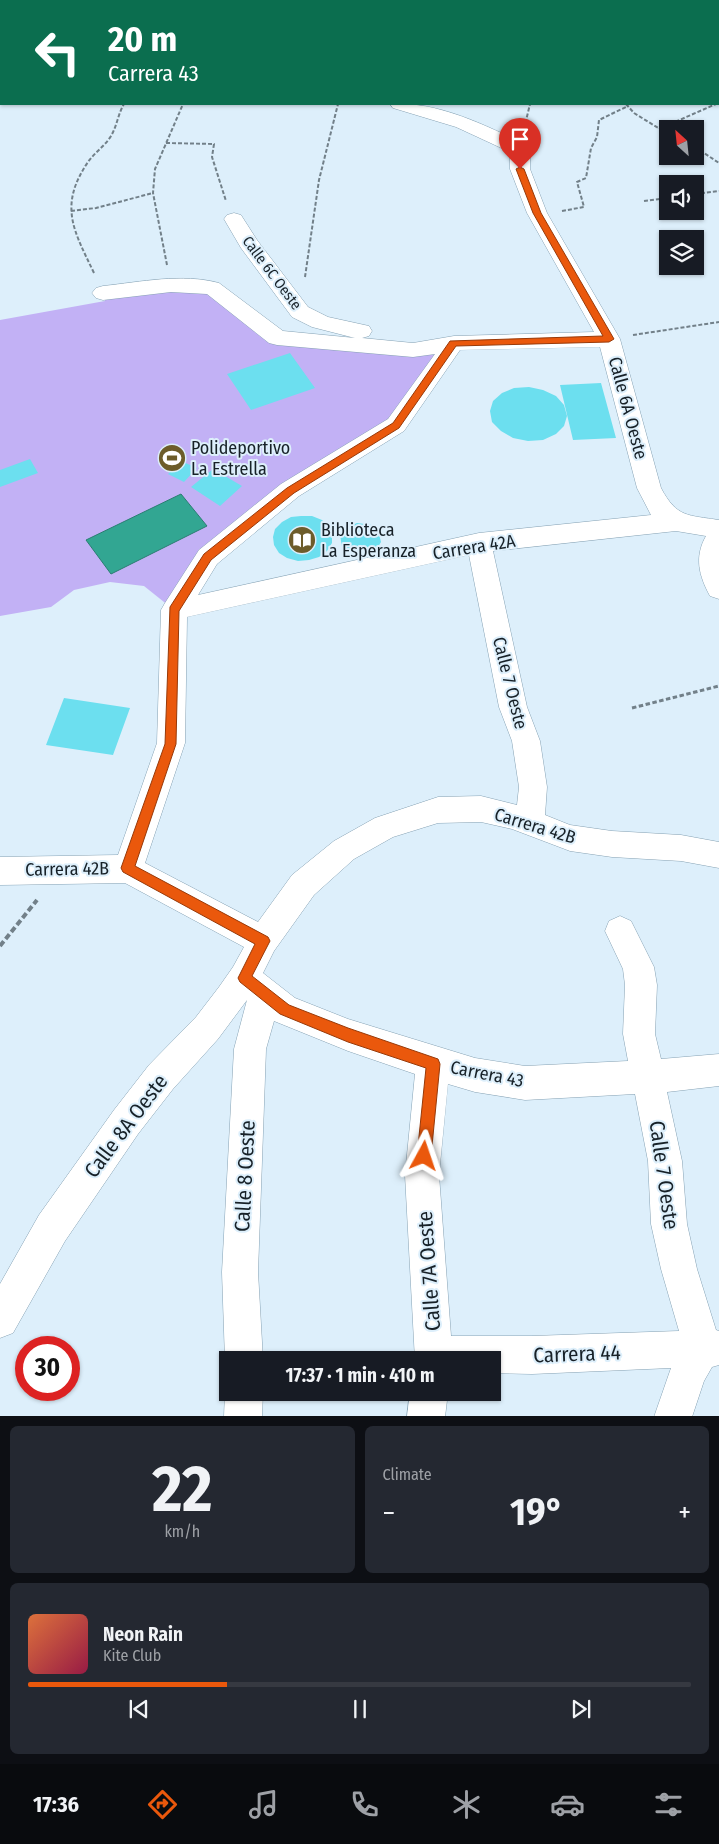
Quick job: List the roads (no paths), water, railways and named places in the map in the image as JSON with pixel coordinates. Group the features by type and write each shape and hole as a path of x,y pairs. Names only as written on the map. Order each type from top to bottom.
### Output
{"street":[{"name":"Calle 6A Oeste","path":"403,105 462,122 520,149 520,169 537,213 609,339 649,488 660,509 676,522"},
{"name":"Calle 6C Oeste","path":"234,219 248,243 300,312 320,322 344,329 454,343"},
{"path":"103,293 171,285 212,288 277,338 413,350 454,343 609,339"},
{"path":"128,868 170,744 174,610 208,557 290,490 396,425 454,343"},
{"name":"Carrera 42A","path":"174,610 479,543 676,522 719,530"},
{"path":"719,537 710,550 712,571 719,589"},
{"name":"Calle 7 Oeste","path":"479,543 513,707 526,741 533,787 530,823"},
{"name":"Carrera 42B","path":"0,871 128,868 263,941 303,884 344,850 385,828 438,810 481,810 513,816 570,838 612,844 681,848 719,855"},
{"name":"Calle 7 Oeste","path":"620,931 638,966 641,986 639,1034 666,1161 669,1224 679,1269 696,1324 710,1349"},
{"name":"Calle 8A Oeste","path":"0,1320 52,1228 115,1137 161,1077 207,1028 255,986 263,941"},
{"name":"Carrera 43","path":"255,986 284,1010 348,1035 433,1064 475,1075 525,1083 649,1077 719,1070"},
{"name":"Calle 8 Oeste","path":"244,1351 240,1272 250,1049 255,986"},
{"name":"Calle 7A Oeste","path":"433,1064 422,1175 434,1351"},
{"path":"673,1416 688,1372 710,1349"},
{"name":"Carrera 44","path":"501,1356 710,1349"},
{"path":"244,1401 244,1416"},
{"path":"426,1416 428,1401"}],"place":[{"name":"Polideportivo La Estrella","path":"172,458"},
{"name":"Biblioteca La Esperanza","path":"302,540"}]}
